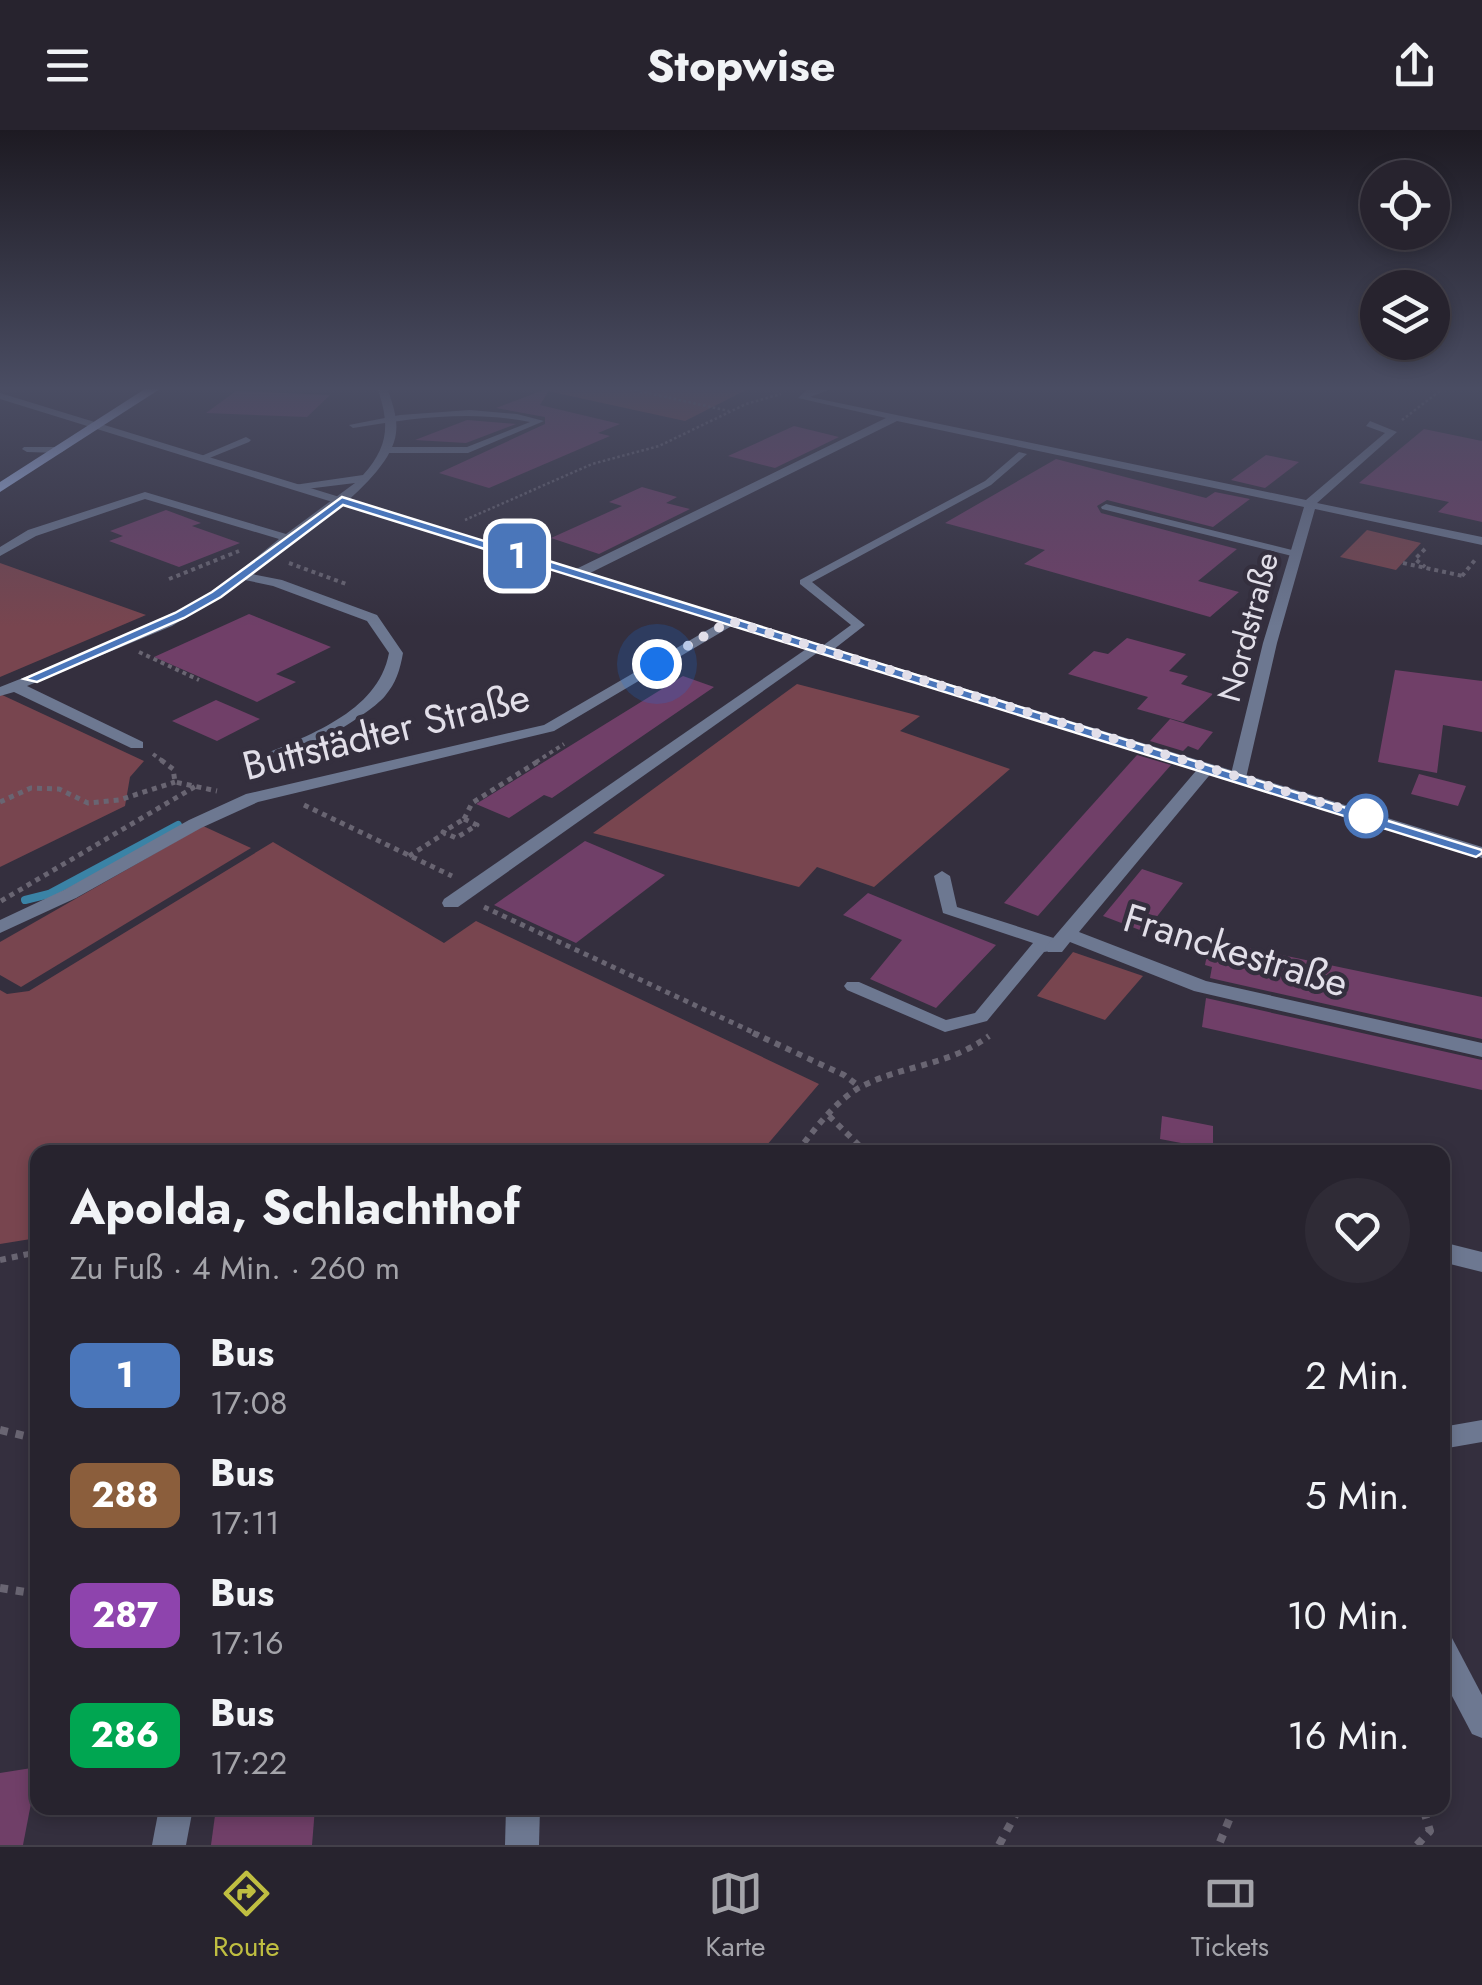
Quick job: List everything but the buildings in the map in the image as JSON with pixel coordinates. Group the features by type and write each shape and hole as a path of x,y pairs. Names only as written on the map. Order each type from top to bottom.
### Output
{"main road":[{"path":"0,488 33,467"}],"street":[{"path":"237,467 1482,854"},
{"path":"7,689 180,616 342,501 376,467"},
{"path":"577,574 795,467"},
{"path":"1129,467 1482,541"},
{"name":"Nordstraße","path":"1238,778 1310,506 1347,467"},
{"path":"298,486 336,485 369,478"},
{"path":"0,552 32,532 145,495 288,538"},
{"path":"240,575 277,583 372,618 396,653 390,679 379,696 351,716 251,766"},
{"name":"Buttstädter Straße","path":"0,927 70,894 195,824 274,791 520,738 550,728 730,621"},
{"path":"462,895 821,649"},
{"path":"7,689 136,745"},
{"name":"Franckestraße","path":"1207,768 1060,943 1201,986 1482,1050"},
{"path":"1450,1254 1482,1262"},
{"path":"169,1845 175,1815"},
{"path":"522,1845 523,1815"}],"lane":[{"path":"821,649 858,625 804,582 988,483 1007,467"},
{"path":"1106,507 1296,554"},
{"path":"942,876 948,910 1060,943"},
{"path":"854,986 945,1026 981,1017 1039,946 1060,943"},
{"path":"1450,1437 1482,1431"},
{"path":"1450,1663 1482,1724"}],"path":[{"path":"439,532 585,467"},
{"path":"1425,549 1415,559 1427,568"},
{"path":"169,579 240,551"},
{"path":"209,555 218,559"},
{"path":"1403,563 1462,576 1475,560"},
{"path":"300,562 291,564 346,584"},
{"path":"187,564 197,568"},
{"path":"166,572 176,576"},
{"path":"330,578 337,574"},
{"path":"138,648 142,654 199,680"},
{"path":"136,745 164,760 173,769 175,782"},
{"path":"0,802 31,788 59,788 88,803 154,792 175,782 218,791"},
{"path":"0,902 196,786"},
{"path":"274,791 410,856 462,895 844,1075 860,1087"},
{"path":"464,819 477,825 456,838 446,833 443,832 464,819"},
{"path":"410,856 446,833"},
{"path":"803,1145 860,1087 968,1054 992,1034"},
{"path":"829,1116 859,1145"},
{"path":"0,1260 30,1254"},
{"path":"0,1430 30,1436"},
{"path":"0,1588 30,1593"},
{"path":"1000,1845 1015,1815"},
{"path":"1220,1842 1231,1815"},
{"path":"1418,1845 1430,1831 1424,1815"}],"shaded area":[{"path":"1367,530 1421,543 1396,570 1340,557"},
{"path":"0,563 146,615 0,677"},
{"path":"797,684 920,716 900,731 1010,769 874,887 817,867 799,887 593,833"},
{"path":"0,694 144,761 130,777 125,806 0,867"},
{"path":"203,826 251,848 21,987 0,975 0,942"},
{"path":"273,842 444,943 476,921 819,1084 767,1145 30,1145 30,1239 0,1244 0,990 7,994 29,991"},
{"path":"1073,952 1143,976 1105,1020 1037,996"}],"waterway":[{"path":"25,900 49,894 178,825"}],"bus line":[{"name":"1","path":"32,679 180,616 342,501 1482,853"}],"route":[{"path":"657,664 730,621 1366,816"}]}
